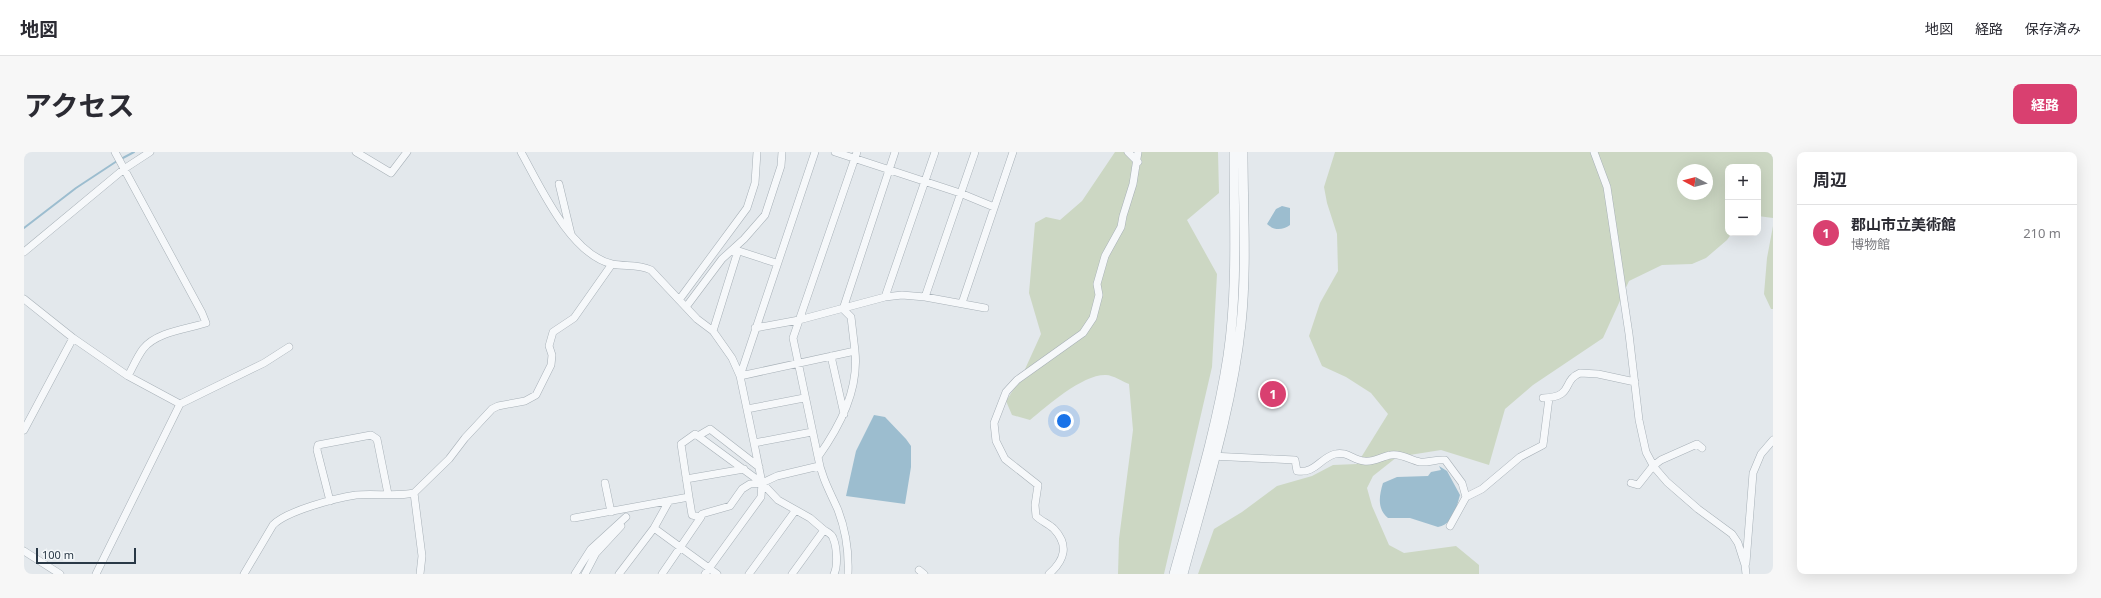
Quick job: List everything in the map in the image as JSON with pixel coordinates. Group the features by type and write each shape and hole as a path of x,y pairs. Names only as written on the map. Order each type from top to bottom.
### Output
{"street":[{"path":"115,152 206,323 158,337 149,343 143,349 128,376"},
{"path":"24,252 124,170 150,152"},
{"path":"356,152 390,173 407,152"},
{"path":"521,152 553,210 572,236 586,249 612,264 644,266 651,270 697,319 712,331 732,358 740,376 762,483 762,497 708,571"},
{"path":"680,300 747,208 755,183 757,152"},
{"path":"686,307 722,259 734,252 765,215 781,166 782,152"},
{"path":"740,376 776,263 814,152"},
{"path":"835,152 856,155 889,170 925,181 994,206"},
{"path":"843,309 895,152"},
{"path":"885,297 935,152"},
{"path":"925,297 975,152"},
{"path":"962,303 1013,152"},
{"path":"1128,152 1138,162"},
{"path":"1049,574 1061,562 1064,549 1063,542 1053,528 1036,516 1035,505 1038,485 1005,458 996,441 994,423 1006,392 1017,380 1083,333 1093,318 1098,307 1099,296 1097,284 1103,263 1121,227 1138,162 1138,152"},
{"path":"1183,574 1210,456 1221,396 1232,320 1234,152"},
{"path":"1174,574 1234,375 1241,323 1243,152"},
{"path":"1594,152 1607,187 1642,439 1646,452 1653,466 1667,482 1698,509 1728,530 1738,543 1745,565"},
{"path":"848,574 847,537 819,466 793,338 856,155"},
{"path":"559,184 572,236"},
{"path":"734,252 739,251 776,263"},
{"path":"712,331 734,252"},
{"path":"244,574 269,530 278,519 330,501 355,495 414,492 449,459 465,438 492,410 498,406 525,401 536,395 551,365 552,355 549,346 553,332 574,318 612,264"},
{"path":"755,328 799,320 885,297 902,295 925,297 985,308"},
{"path":"24,299 74,338 128,376 180,404"},
{"path":"818,457 839,425 855,379 856,365 851,318 843,309"},
{"path":"24,430 74,338"},
{"path":"96,574 180,404 264,363 289,347"},
{"path":"740,376 855,351"},
{"path":"831,356 844,414"},
{"path":"1450,526 1466,497 1482,489 1520,457 1543,444 1546,398 1564,394 1572,379 1580,373 1594,374 1635,382"},
{"path":"747,409 804,398"},
{"path":"698,436 710,429 759,467"},
{"path":"754,443 812,432"},
{"path":"701,517 692,515 681,444 695,434 762,483 778,500 795,511 810,518 831,535 834,540 837,565 834,574"},
{"path":"330,501 317,450 318,445 371,435 377,439 388,494"},
{"path":"1746,574 1745,565 1753,473 1761,454 1773,440"},
{"path":"1631,483 1638,485 1653,466 1685,448 1697,444 1702,448"},
{"path":"1210,456 1295,460 1297,471 1312,470 1329,456 1342,453 1349,454 1362,461 1378,460 1392,455 1401,455 1421,462 1445,460 1462,483 1466,497"},
{"path":"662,574 682,547 702,514 730,506 742,489 750,484 762,483 777,476 819,466"},
{"path":"686,479 744,469"},
{"path":"605,483 611,512"},
{"path":"414,492 422,556 420,574"},
{"path":"574,518 689,497"},
{"path":"619,574 654,528 669,501"},
{"path":"749,574 795,511"},
{"path":"575,574 591,549 626,517 611,539 596,553 585,574"},
{"path":"654,528 682,547 708,571 717,574"},
{"path":"792,574 824,530"},
{"path":"24,552 60,574"}],"green space":[{"path":"1115,152 1218,152 1219,193 1187,220 1217,274 1212,367 1164,574 1118,574 1119,539 1133,430 1129,384 1109,375 1097,376 1076,385 1030,420 1012,415 1006,401 1021,378 1041,334 1029,293 1035,223 1046,217 1060,220 1082,201"},
{"path":"1335,152 1773,152 1773,218 1761,216 1761,164 1725,164 1725,236 1730,236 1727,240 1706,258 1692,264 1662,265 1629,281 1603,338 1533,385 1505,409 1489,465 1441,450 1397,457 1373,476 1367,488 1372,506 1389,545 1404,553 1456,546 1479,565 1479,574 1198,574 1214,529 1242,512 1277,486 1312,476 1333,465 1357,464 1388,414 1371,393 1346,377 1322,366 1309,336 1320,303 1338,271 1337,234 1327,203 1324,187"},
{"path":"1773,226 1773,309 1771,309 1764,294 1767,258"}],"water":[{"path":"1282,206 1290,208 1290,225 1281,229 1273,228 1267,224 1276,209"},
{"path":"874,415 885,417 911,446 911,467 905,504 846,496 856,451"},
{"path":"1439,466 1447,471 1460,495 1453,515 1447,523 1438,527 1410,518 1388,518 1384,514 1380,502 1383,483 1397,477 1428,476 1431,472 1441,470"}],"waterway":[{"path":"121,159 134,152"},
{"path":"24,228 76,188 117,161"}],"place":[{"name":"郡山市立美術館","path":"1273,394"}]}
